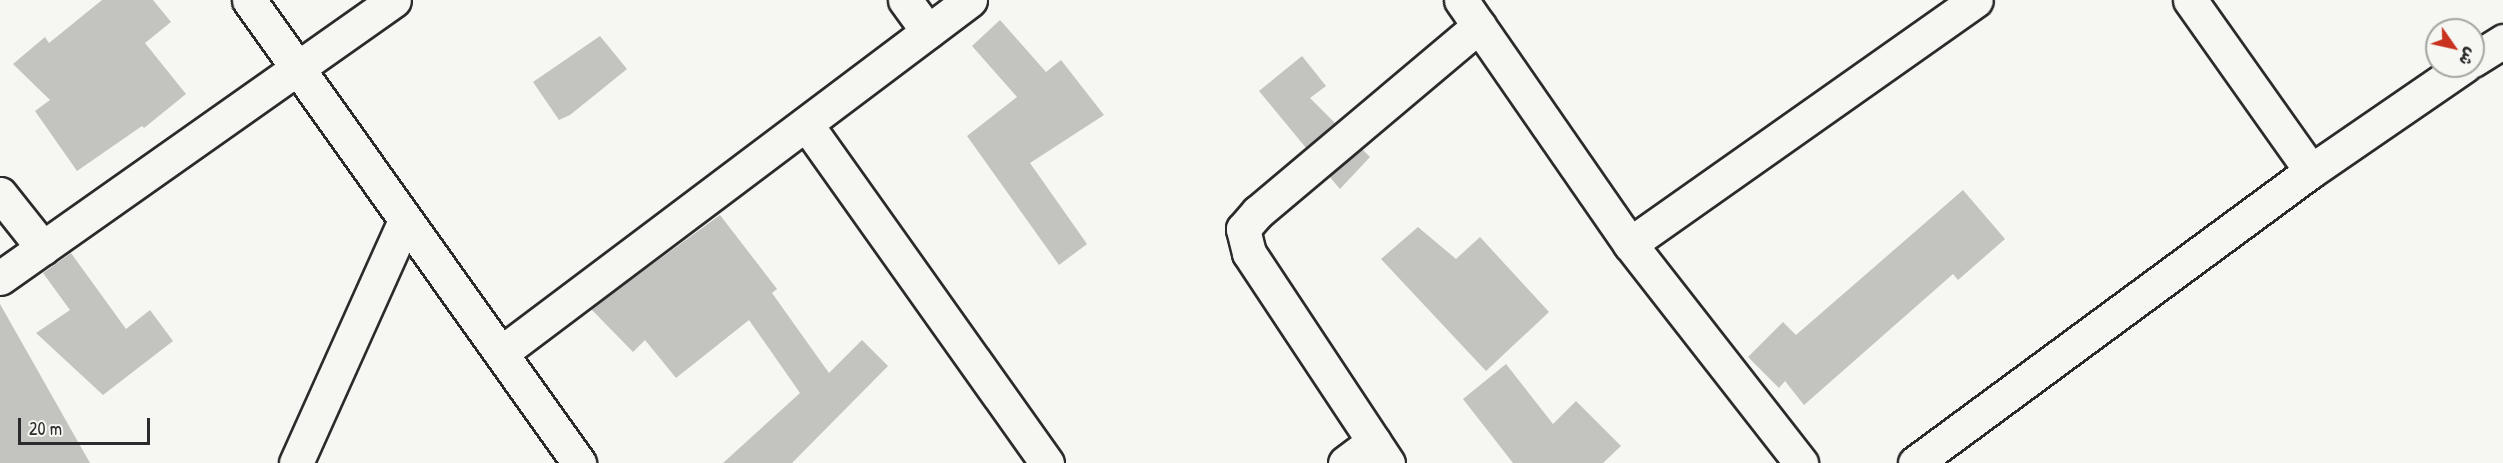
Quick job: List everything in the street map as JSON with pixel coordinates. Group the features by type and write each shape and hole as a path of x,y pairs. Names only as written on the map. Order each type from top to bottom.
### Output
{"street":[{"path":"249,0 579,463"},
{"path":"0,278 394,0"},
{"path":"905,0 928,32"},
{"path":"501,353 970,0"},
{"path":"1630,244 1976,0"},
{"path":"2190,0 2311,171"},
{"path":"1345,463 1381,452 1249,253 1243,229 1258,212 1470,13 1630,244 1801,463"},
{"path":"2485,52 2503,41"},
{"path":"1915,463 2311,171 2447,78"},
{"path":"806,124 1047,463"},
{"path":"0,194 43,248"},
{"path":"296,463 405,220"}],"building":[{"path":"102,0 153,0 171,22 145,43 186,94 144,128 142,126 77,171 35,111 50,100 13,64 45,37 49,43"},
{"path":"1000,20 1046,72 1061,60 1104,115 1030,163 1087,244 1059,265 967,136 1017,97 972,46"},
{"path":"600,36 627,69 570,115 559,120 533,82"},
{"path":"1302,56 1326,86 1310,98 1335,123 1306,148 1259,91"},
{"path":"1362,149 1370,157 1340,189 1329,176"},
{"path":"1963,190 2005,239 1958,280 1953,274 1804,405 1785,381 1779,388 1748,357 1783,322 1796,335"},
{"path":"720,215 777,289 772,293 829,373 862,340 888,366 792,463 723,463 800,393 749,320 676,378 645,340 633,352 591,309"},
{"path":"1418,227 1456,259 1480,237 1549,312 1486,371 1381,259"},
{"path":"71,253 126,329 150,310 173,341 103,395 36,333 70,310 43,273"},
{"path":"0,304 90,463 0,463"},
{"path":"1506,364 1553,424 1576,401 1621,446 1603,463 1513,463 1463,399"}]}
